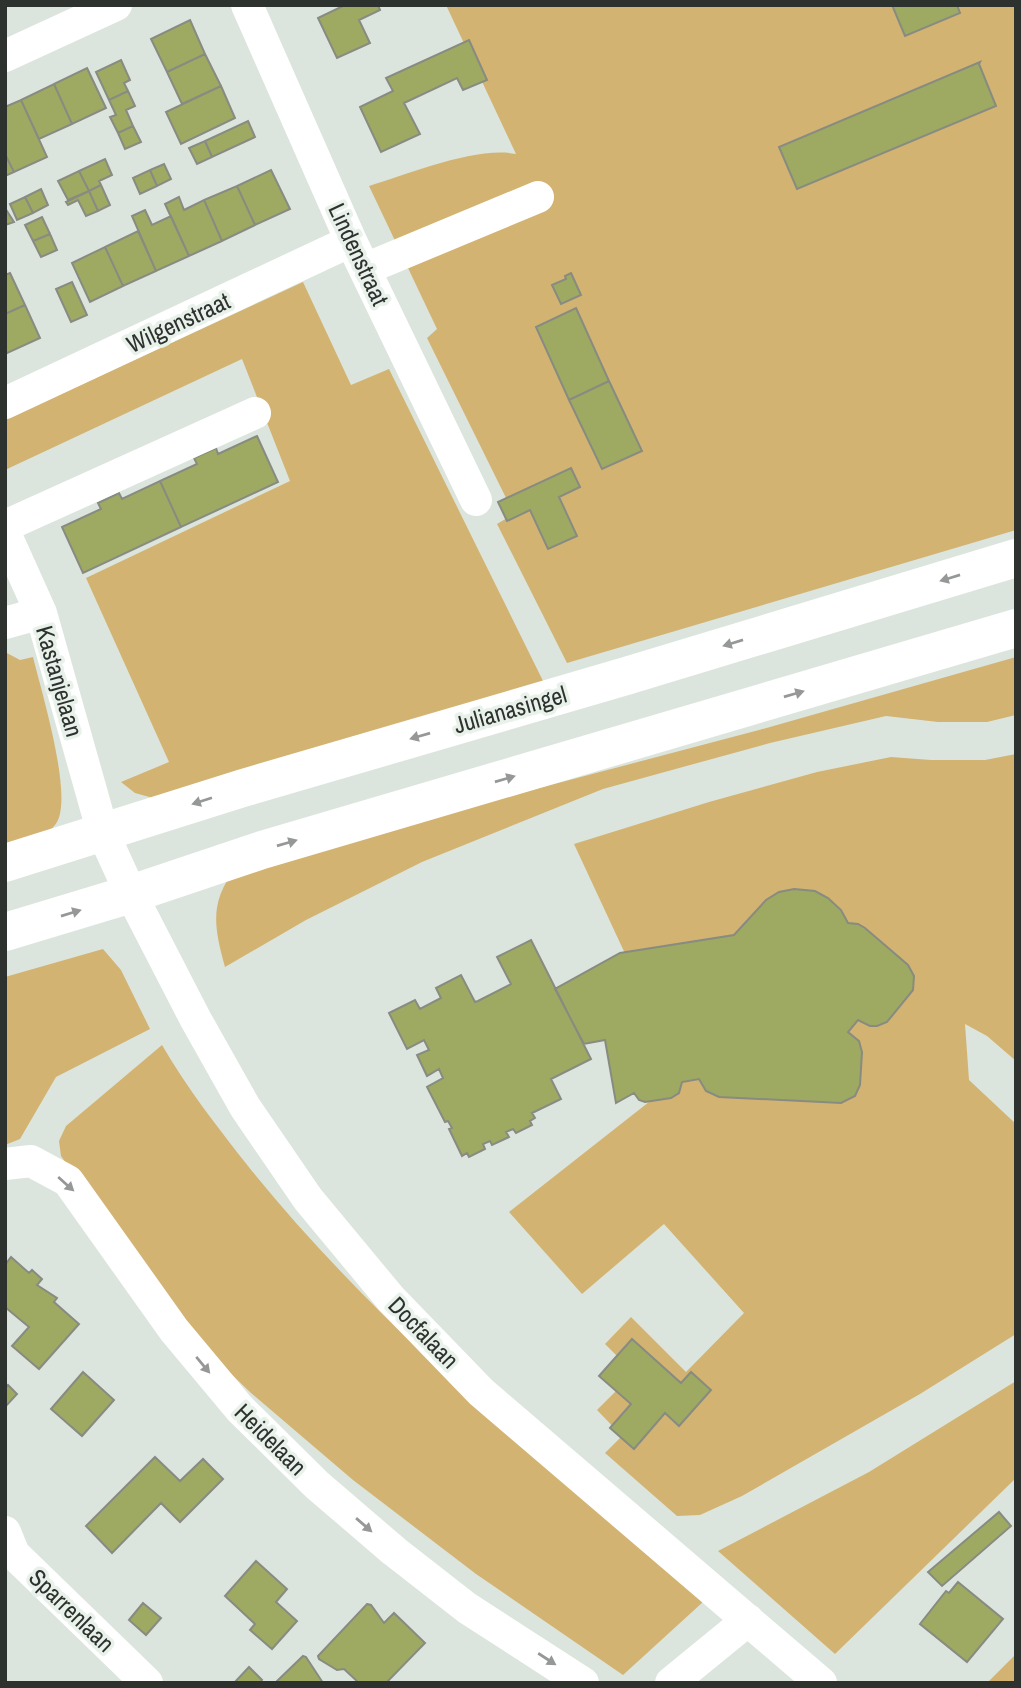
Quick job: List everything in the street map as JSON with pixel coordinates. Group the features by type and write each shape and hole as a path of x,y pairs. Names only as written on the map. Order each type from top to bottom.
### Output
{"main road":[{"name":"Julianasingel","path":"5,863 243,788 1016,558"},
{"path":"5,932 262,850 1016,628"}],"street":[{"path":"5,56 116,5"},
{"name":"Lindenstraat","path":"247,5 352,241 476,500"},
{"path":"365,269 538,197"},
{"name":"Wilgenstraat","path":"5,403 352,241"},
{"path":"5,526 255,412"},
{"name":"Kastanjelaan","path":"5,533 41,613 103,833 131,894"},
{"path":"5,623 41,613"},
{"name":"Docfalaan","path":"131,894 196,1020 245,1107 309,1199 391,1299 481,1392 821,1683"},
{"name":"Heidelaan","path":"5,1164 31,1161 68,1181 174,1330 240,1409 317,1485 394,1551 467,1608 583,1683"},
{"name":"Sparrenlaan","path":"5,1532 14,1554 147,1683"},
{"path":"671,1683 748,1620"}],"shaded area":[{"path":"446,5 1016,5 1016,530 567,663 497,524 514,514 427,338 437,329 369,186 462,157 516,154"},
{"path":"303,282 351,385 389,369 546,687 153,798 135,793 121,782 169,762 86,578 290,481 242,359 5,470 5,420"},
{"path":"5,652 20,660 33,657 59,766 61,808 57,822 47,833 5,849"},
{"path":"1016,657 1016,715 987,722 938,722 886,716 770,743 603,789 422,862 306,920 225,967 218,939 216,915 221,892 236,868 759,730"},
{"path":"1016,754 1016,1061 987,1036 965,1024 969,1080 1016,1124 1016,1334 920,1394 742,1496 700,1515 677,1516 605,1453 622,1436 597,1410 634,1373 605,1344 631,1317 686,1372 744,1313 664,1224 582,1294 509,1212 682,1076 574,844 817,772 891,757 985,760"},
{"path":"103,949 121,970 150,1029 56,1077 20,1139 5,1145 5,977"},
{"path":"162,1045 192,1092 248,1166 353,1284 466,1394 703,1602 623,1675 476,1574 353,1480 251,1393 202,1346 129,1256 61,1156 59,1141 66,1126"},
{"path":"1016,1381 1016,1478 835,1654 718,1551 869,1472"},
{"path":"1016,1654 1016,1683 987,1683"}],"building":[{"path":"345,5 378,5 380,10 359,20 370,43 337,58 318,18"},
{"path":"892,5 957,5 960,13 905,36"},
{"path":"190,20 205,54 167,72 151,39"},
{"path":"469,40 487,80 463,90 457,78 404,103 420,134 381,152 360,107 393,91 386,78"},
{"path":"205,54 221,86 182,104 167,72"},
{"path":"121,60 130,80 124,83 128,91 109,100 96,72"},
{"path":"980,62 996,106 797,189 779,147"},
{"path":"87,68 106,108 72,124 54,84"},
{"path":"54,84 72,124 39,139 21,100"},
{"path":"221,86 235,118 181,144 166,112"},
{"path":"128,91 135,106 126,110 133,126 118,133 110,117 116,115 109,100"},
{"path":"21,100 47,157 14,172 5,154 5,107"},
{"path":"248,121 255,137 212,157 205,141"},
{"path":"133,126 141,142 125,149 118,133"},
{"path":"205,141 212,157 197,164 189,148"},
{"path":"5,154 14,172 5,176"},
{"path":"105,159 112,175 99,181 101,185 89,191 79,171"},
{"path":"164,164 171,179 157,186 150,170"},
{"path":"150,170 157,186 140,194 133,178"},
{"path":"271,170 290,209 255,225 237,186"},
{"path":"79,171 89,191 68,200 58,181"},
{"path":"101,185 110,205 98,211 89,191"},
{"path":"237,186 255,225 222,241 204,200"},
{"path":"41,189 48,205 33,213 25,197"},
{"path":"89,191 98,211 86,216 78,200 68,205 66,202"},
{"path":"25,197 33,213 17,220 10,204"},
{"path":"179,197 184,210 204,200 222,241 189,256 165,204"},
{"path":"5,208 14,222 5,225"},
{"path":"145,210 152,225 171,216 189,256 156,271 132,216"},
{"path":"42,217 50,234 33,241 25,225"},
{"path":"138,231 156,271 123,286 105,247"},
{"path":"50,234 57,250 41,257 33,241"},
{"path":"105,247 123,286 90,302 72,263"},
{"path":"10,273 25,305 5,314 5,275"},
{"path":"571,273 581,295 561,304 552,285 566,279 565,276"},
{"path":"72,282 87,315 71,322 56,289"},
{"path":"25,305 40,338 5,354 5,314"},
{"path":"576,308 609,381 569,400 536,327"},
{"path":"609,381 642,451 602,469 569,400"},
{"path":"257,436 278,482 181,527 160,481 197,464 194,458 216,448 218,454"},
{"path":"571,468 580,487 559,497 577,536 548,549 530,510 507,521 498,502"},
{"path":"160,481 181,527 83,573 62,527 101,509 98,503 119,493 122,499"},
{"path":"794,889 815,891 828,898 841,910 848,923 865,928 908,965 914,976 913,990 887,1022 870,1026 858,1020 848,1032 859,1041 862,1052 860,1085 855,1096 841,1103 719,1097 706,1091 699,1079 682,1082 679,1093 671,1098 645,1102 639,1100 634,1093 616,1103 605,1040 584,1044 555,989 620,953 734,935 766,900 779,892"},
{"path":"531,940 591,1059 551,1079 561,1099 532,1113 535,1118 530,1121 532,1125 516,1133 513,1129 506,1132 509,1137 492,1145 490,1141 483,1144 485,1149 469,1157 467,1153 462,1156 449,1129 452,1128 448,1121 445,1122 427,1087 443,1078 439,1069 427,1076 417,1055 429,1050 424,1040 407,1049 389,1013 415,1000 420,1009 441,998 436,988 461,975 475,1002 478,1001 511,984 497,957"},
{"path":"11,1257 29,1273 32,1270 42,1279 37,1285 57,1298 54,1302 79,1324 39,1369 12,1346 29,1327 5,1307 5,1265"},
{"path":"632,1339 681,1383 691,1372 711,1390 679,1426 665,1413 634,1449 610,1428 631,1404 599,1376"},
{"path":"83,1372 114,1400 82,1436 51,1409"},
{"path":"8,1385 17,1394 5,1407 5,1388"},
{"path":"155,1457 180,1481 203,1459 223,1479 180,1522 161,1503 112,1553 86,1526"},
{"path":"999,1512 1011,1526 942,1586 928,1572"},
{"path":"256,1561 287,1589 276,1602 297,1621 272,1649 250,1630 255,1624 225,1596"},
{"path":"958,1582 1003,1619 967,1662 920,1624 946,1591 949,1593"},
{"path":"143,1603 161,1618 146,1635 129,1620"},
{"path":"367,1604 371,1605 384,1623 394,1613 425,1643 386,1683 359,1683 344,1669 337,1670 318,1656"},
{"path":"303,1656 323,1683 275,1683"},
{"path":"249,1667 262,1680 260,1683 234,1683"}]}
